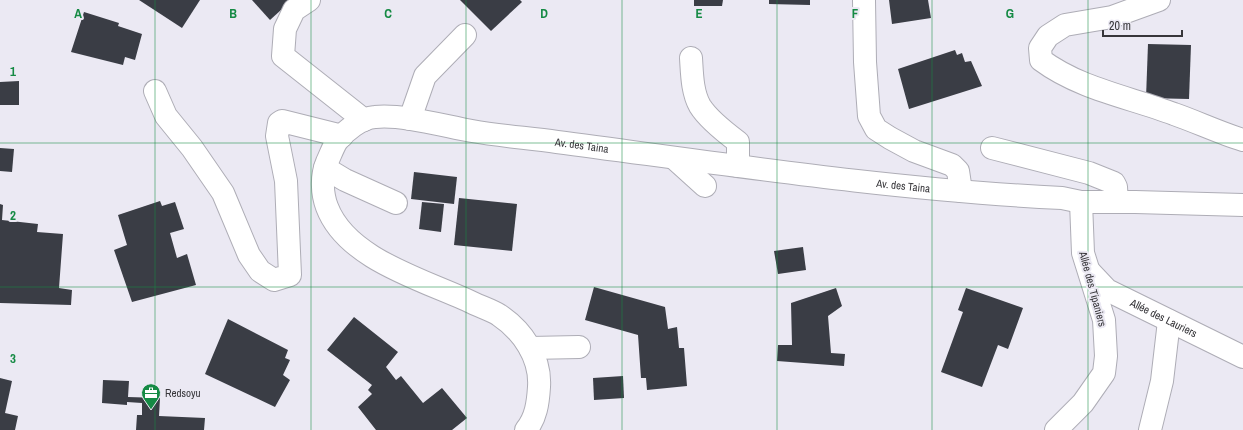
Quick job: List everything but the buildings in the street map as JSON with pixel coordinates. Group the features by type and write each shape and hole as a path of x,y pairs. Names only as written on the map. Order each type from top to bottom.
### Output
{"street":[{"path":"309,0 294,10 285,29 283,56 364,120"},
{"path":"1159,0 1112,17 1065,25 1048,36 1040,48 1041,60 1057,72 1083,84 1175,114 1243,140"},
{"path":"864,1 865,62 869,116 876,129 890,138 914,151 952,165 958,171 961,190"},
{"path":"410,119 425,76 465,35"},
{"path":"691,58 693,85 700,106 721,129 738,142 738,166"},
{"path":"155,91 166,116 192,148 223,193 249,255 260,271 274,280 290,275 286,181 277,136 278,123 282,121 342,136"},
{"name":"Av. des Taina","path":"526,430 533,422 538,400 539,380 537,362 530,348 519,334 499,315 368,254 347,238 332,219 325,201 325,168 336,142 364,120 375,117 410,119 473,132 832,179 1004,195 1062,198 1081,202 1243,205"},
{"path":"992,148 1089,174 1114,183 1116,187 1117,202"},
{"path":"674,158 705,186"},
{"path":"325,168 345,180 396,203"},
{"name":"Allée des Tipaniers","path":"1056,430 1083,403 1104,373 1106,356 1104,320 1083,253 1081,202"},
{"name":"Allée des Lauriers","path":"1090,272 1107,290 1243,357"},
{"path":"1150,430 1162,381 1169,321"},
{"path":"530,348 579,347"}],"place":[{"name":"Redsoyu","path":"151,410"}]}
